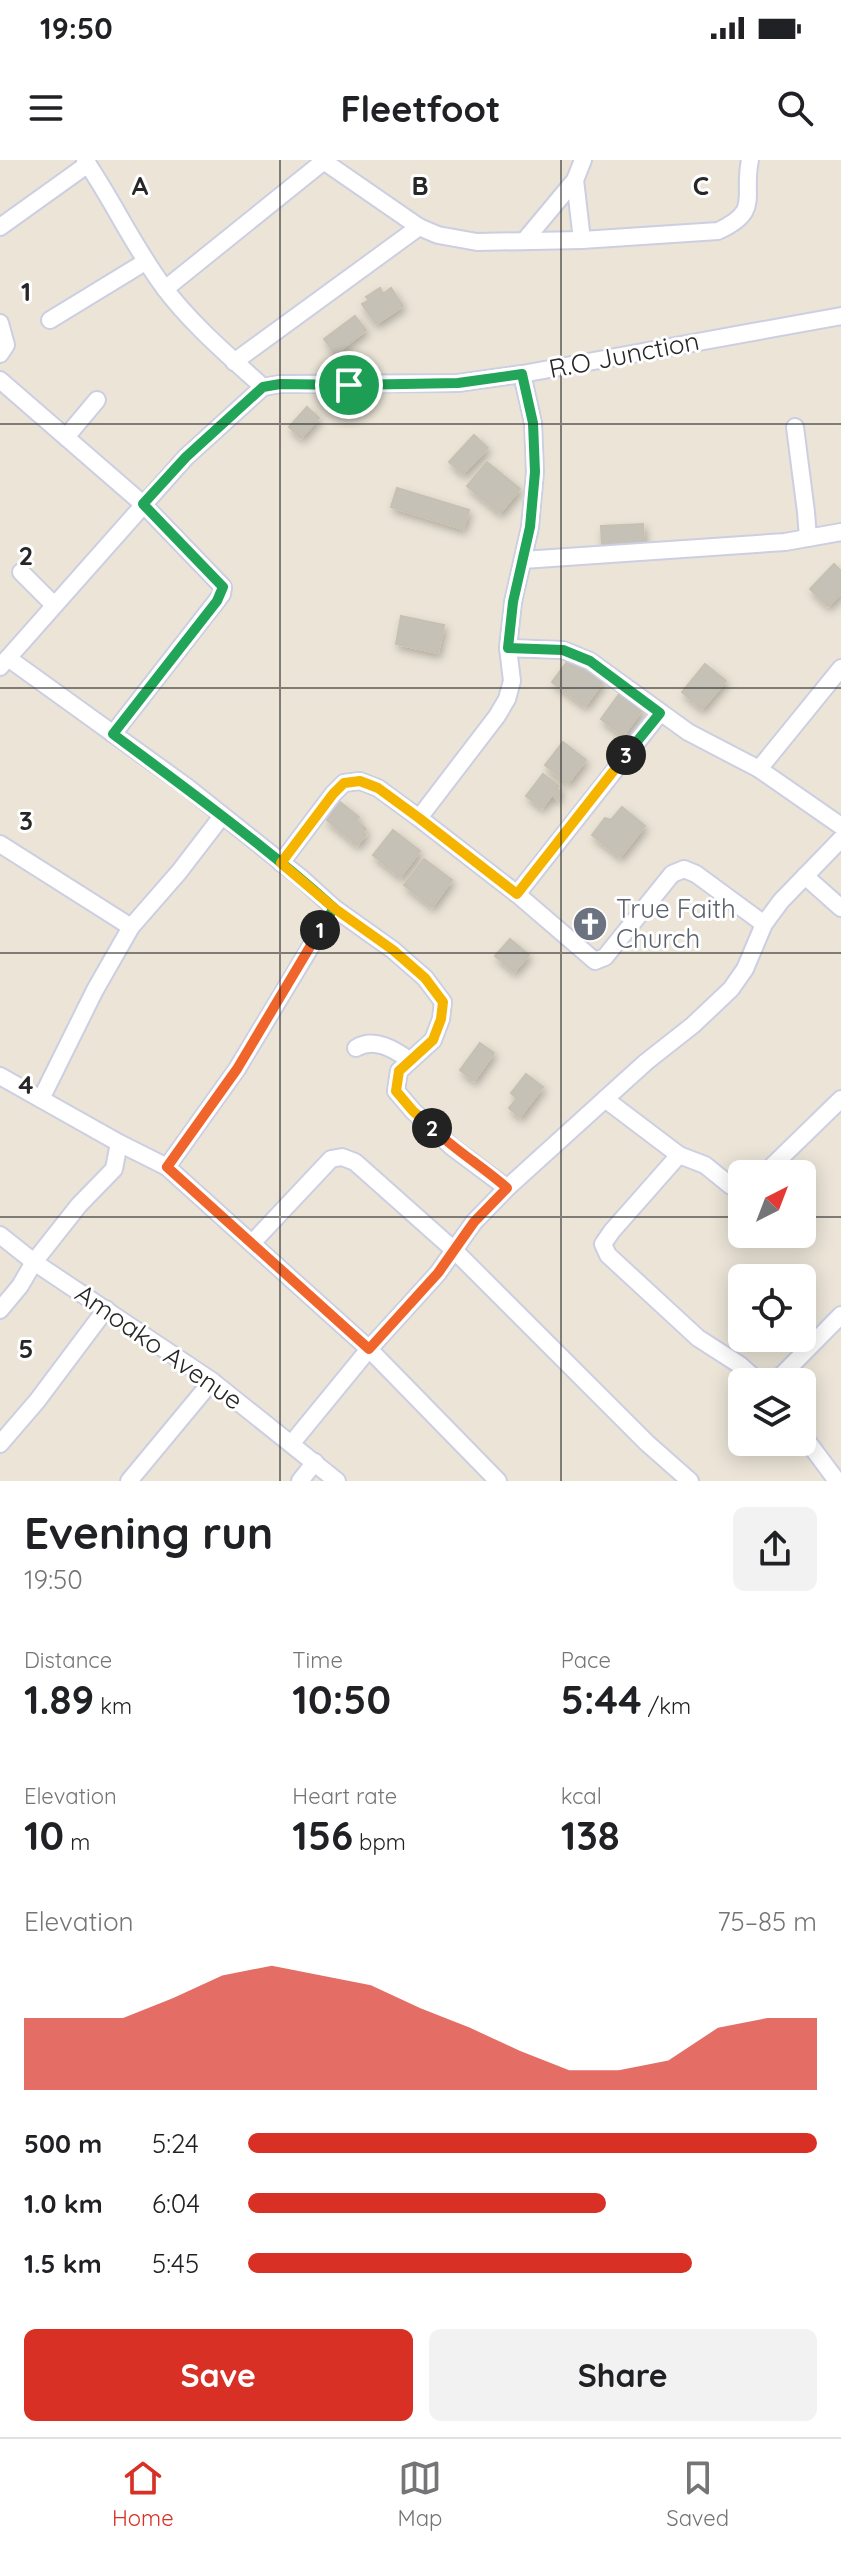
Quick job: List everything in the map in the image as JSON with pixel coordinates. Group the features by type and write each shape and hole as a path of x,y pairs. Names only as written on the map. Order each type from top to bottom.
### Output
{"street":[{"path":"525,240 575,180 583,160"},
{"path":"165,289 323,161 419,227 438,235 477,242 582,240 718,231 746,212 750,160"},
{"path":"0,227 87,162 145,262 165,289 234,362 263,387 186,457 4,663 187,787 425,978 443,1002 441,1019 433,1040 399,1071 396,1091 452,1147 507,1188"},
{"path":"575,180 582,240"},
{"path":"234,362 419,227"},
{"path":"50,320 145,262"},
{"name":"R.O Junction","path":"263,387 280,384 458,383 841,316"},
{"path":"0,323 6,345 0,354"},
{"path":"419,818 507,699 512,681 508,648 513,602 530,527 535,472 533,423 522,374"},
{"path":"0,380 143,504 223,587 217,601 113,734"},
{"path":"66,437 97,400"},
{"path":"795,427 808,538"},
{"path":"523,560 771,543 841,532"},
{"path":"21,572 54,605"},
{"path":"508,648 563,650 590,661 688,732 759,769 841,826"},
{"path":"759,769 841,668"},
{"path":"517,894 660,713"},
{"path":"281,863 333,794 344,783 360,781 378,788 419,818 517,894 595,961 605,957 672,874 684,869 696,874 764,924"},
{"path":"41,1099 95,990 131,927 222,816"},
{"path":"292,1443 369,1349 438,1273 474,1222 605,1099 731,989 745,969 764,924 841,839"},
{"path":"0,844 131,927"},
{"path":"805,876 841,908"},
{"path":"167,1167 237,1069 334,908"},
{"path":"356,1048 373,1042 409,1060"},
{"path":"0,1076 167,1167 369,1349 495,1480"},
{"path":"605,1099 679,1155 705,1165 728,1184"},
{"path":"778,1160 841,1099"},
{"path":"114,1169 119,1143"},
{"path":"679,1155 603,1244 608,1255 698,1338 743,1368"},
{"path":"0,1310 79,1205 114,1169 149,1157"},
{"path":"253,1242 331,1159 342,1157 355,1162 454,1250 647,1443 690,1481"},
{"name":"Amoako Avenue","path":"0,1235 34,1262 212,1381 337,1481"},
{"path":"0,1444 37,1401 106,1309"},
{"path":"789,1368 841,1315"},
{"path":"129,1481 212,1381"},
{"path":"816,1453 837,1481"},
{"path":"300,1481 315,1462"}],"building":[{"path":"380,288 383,294 391,288 403,306 376,324 362,304 369,300 366,297"},
{"path":"355,316 366,330 335,354 324,339"},
{"path":"307,407 319,418 301,438 289,427"},
{"path":"474,435 488,448 463,474 449,462"},
{"path":"487,462 520,489 500,513 467,486"},
{"path":"397,488 469,510 463,529 391,507"},
{"path":"643,524 644,546 602,548 601,526"},
{"path":"834,564 841,571 841,593 828,606 810,589"},
{"path":"401,616 444,625 438,653 396,644"},
{"path":"570,658 603,682 585,706 552,682"},
{"path":"705,664 726,681 702,709 682,692"},
{"path":"620,693 642,710 623,736 601,719"},
{"path":"563,742 586,760 568,783 545,765"},
{"path":"543,774 559,786 556,789 561,792 557,799 552,795 542,808 526,796"},
{"path":"340,802 359,817 356,820 366,829 363,832 366,835 357,845 326,819"},
{"path":"622,807 645,826 620,857 592,835 605,818 611,820"},
{"path":"393,830 420,851 400,877 373,855"},
{"path":"424,859 452,880 432,907 404,885"},
{"path":"510,939 529,955 514,972 495,956"},
{"path":"480,1043 494,1053 474,1081 460,1070"},
{"path":"526,1074 543,1087 520,1117 509,1108 517,1098 511,1093"}],"place":[{"name":"True Faith Church","path":"590,924"}],"route":[{"path":"349,385 280,384 263,387 186,457 143,504 223,587 217,601 113,734 187,787 334,908 237,1069 167,1167 369,1349 438,1273 474,1222 507,1188 452,1147 396,1091 399,1071 433,1040 443,1002 425,978 393,950 334,908 281,863 333,794 344,783 360,781 378,788 517,894 660,713 590,661 563,650 508,648 513,602 530,527 535,472 533,423 522,374 458,383 349,385"}]}
